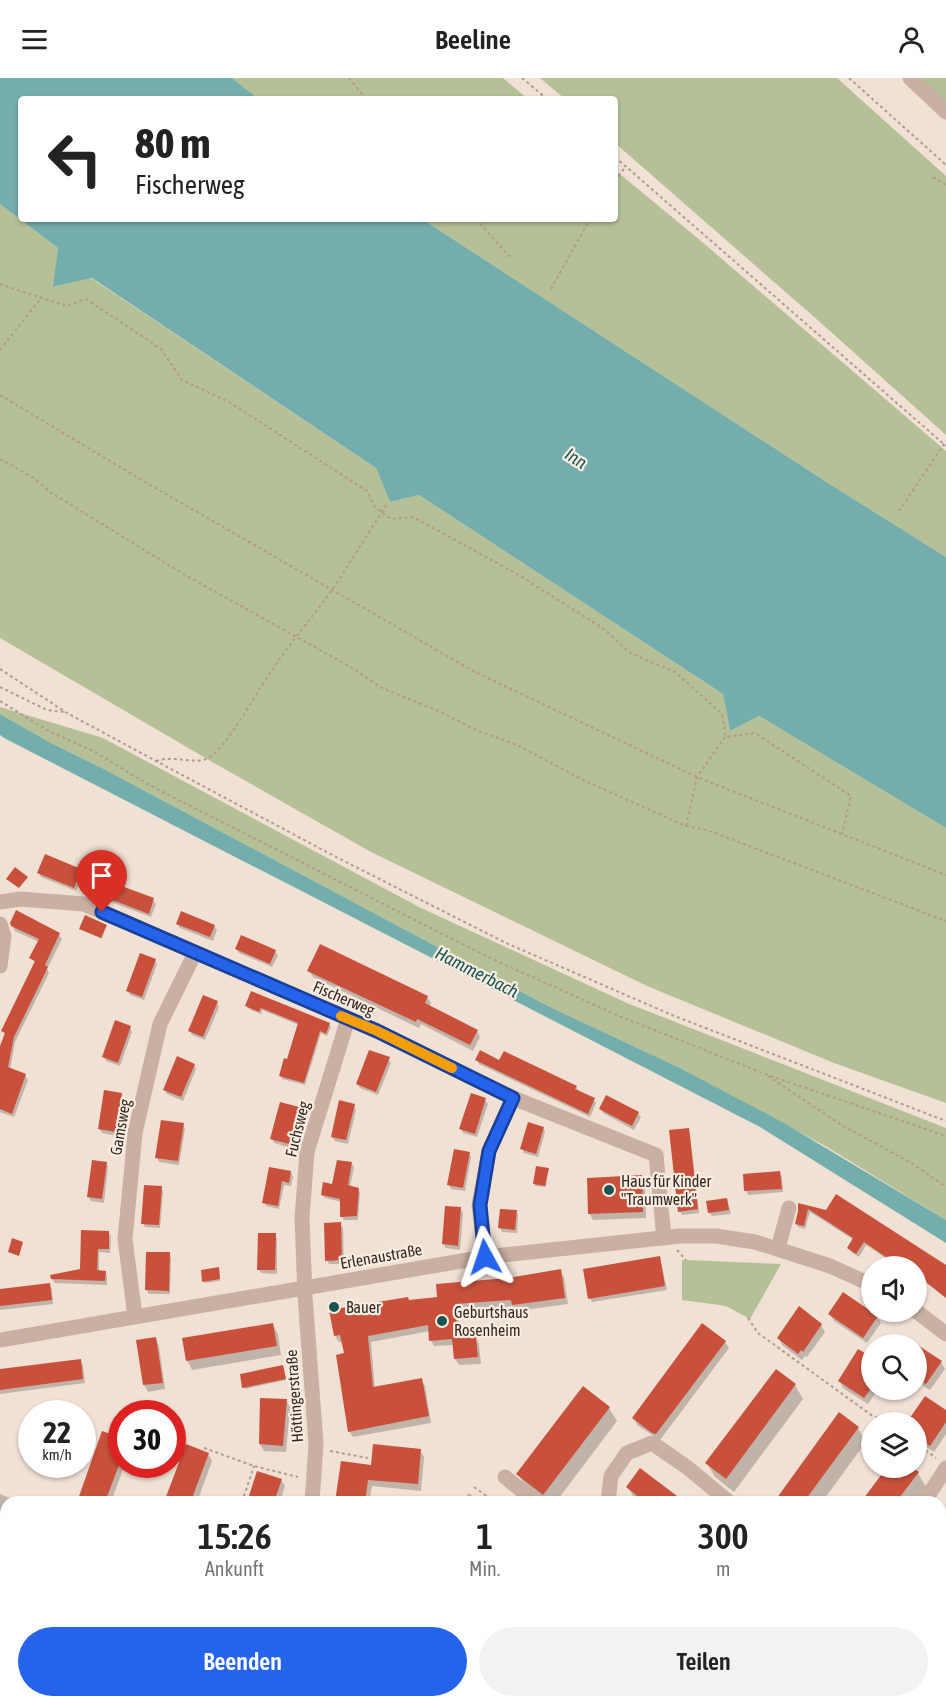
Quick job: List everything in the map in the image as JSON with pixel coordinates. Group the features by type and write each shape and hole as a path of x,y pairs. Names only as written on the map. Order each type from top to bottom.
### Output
{"street":[{"path":"910,78 946,112"},
{"name":"Fischerweg","path":"0,902 20,899 84,904 377,1031 513,1098 656,1155 664,1238"},
{"path":"0,924 4,936 0,966"},
{"name":"Gamsweg","path":"135,1316 124,1239 135,1133 160,1024 195,953"},
{"name":"Fuchsweg","path":"305,1287 302,1218 308,1152 348,1019"},
{"path":"485,1257 480,1205 487,1162 489,1151 513,1098"},
{"path":"778,1248 789,1208"},
{"name":"Erlenaustraße","path":"0,1340 485,1257 664,1238 716,1236 755,1242 830,1266 861,1280"},
{"name":"Höttingerstraße","path":"305,1287 316,1449 313,1496"},
{"path":"927,1319 946,1334"},
{"path":"609,1496 611,1476 627,1453 652,1443 688,1468 722,1496"},
{"path":"927,1496 942,1463"},
{"path":"505,1477 529,1496"}],"path":[{"path":"349,78 364,96"},
{"path":"522,78 543,96"},
{"path":"849,78 946,165"},
{"path":"618,159 945,444 899,511"},
{"path":"618,177 626,166"},
{"path":"933,177 946,185"},
{"path":"479,222 511,258"},
{"path":"550,288 588,222"},
{"path":"0,284 66,306 86,298 161,349 182,380 229,402 367,491 375,507 381,513 391,519 413,517 517,574 604,629 630,653 675,672 722,714 726,737 697,777 686,826"},
{"path":"0,350 42,297"},
{"path":"0,395 473,671 697,777 946,875"},
{"path":"0,459 34,478 50,492 185,574 349,666 382,688 441,712 478,731 514,744 585,781 686,826 708,830 946,921"},
{"path":"156,761 164,758 204,760 214,754 332,590 387,504"},
{"path":"0,669 67,713 338,858 506,943 672,1015 946,1121"},
{"path":"0,687 47,710 67,713"},
{"path":"0,701 47,730 95,752 149,785 488,957 619,1017 765,1074 946,1136"},
{"path":"726,737 755,734 851,796 842,834"},
{"path":"765,1074 840,1124 913,1164 946,1187"},
{"path":"748,1318 758,1333 867,1412"},
{"path":"204,1448 254,1466 314,1481"},
{"path":"316,1449 368,1458"},
{"path":"927,1451 942,1463"},
{"path":"244,1496 254,1466"},
{"path":"474,1487 487,1496"}],"green space":[{"path":"232,78 503,78 524,96 255,96"},
{"path":"540,78 837,78 946,176 946,435 618,146 618,96 561,96"},
{"path":"910,78 946,78 946,110"},
{"path":"618,172 946,451 946,557 427,222 618,222"},
{"path":"0,204 18,218 18,222 24,222 58,248 54,287 91,278 376,468 390,502 419,495 723,694 730,731 759,716 946,828 946,1103 834,1063 647,986 371,852 0,638"},
{"path":"0,707 103,738 419,907 627,1003 946,1128 946,1220 827,1147 680,1068 548,1006 51,743 0,714"},
{"path":"682,1260 781,1264 750,1319 726,1306 682,1300"}],"water":[{"path":"0,78 232,78 255,96 18,96 18,218 0,204"},
{"name":"Inn","path":"24,222 427,222 946,557 946,828 759,716 730,731 723,694 419,495 390,502 376,468 92,278 53,287 58,248"},
{"name":"Hammerbach","path":"0,714 548,1006 680,1068 784,1123 946,1220 946,1243 760,1127 6,739 0,735"}],"building":[{"path":"45,854 81,869 74,888 37,873"},
{"path":"15,867 28,877 19,888 6,879"},
{"path":"100,878 154,898 149,914 94,893"},
{"path":"16,910 60,933 45,965 48,967 14,1037 8,1067 26,1074 12,1114 0,1109 0,1046 5,1033 1,1031 35,961 29,958 39,939 11,926 10,923"},
{"path":"181,911 215,925 210,937 176,924"},
{"path":"85,915 107,925 101,938 79,929"},
{"path":"241,935 276,950 270,964 235,949"},
{"path":"320,944 428,996 425,1003 478,1030 470,1045 307,971"},
{"path":"140,953 156,959 142,997 126,991"},
{"path":"251,991 330,1023 326,1034 320,1031 304,1083 279,1076 298,1023 261,1008 259,1012 245,1006"},
{"path":"203,995 218,1001 203,1037 188,1031"},
{"path":"115,1020 131,1026 118,1063 102,1057"},
{"path":"369,1050 390,1057 376,1092 356,1084"},
{"path":"480,1050 499,1060 504,1051 577,1086 575,1089 595,1098 588,1114 475,1060"},
{"path":"177,1056 195,1064 181,1097 163,1090"},
{"path":"104,1090 122,1093 116,1132 98,1129"},
{"path":"471,1093 486,1098 475,1134 459,1129"},
{"path":"606,1095 639,1112 632,1126 599,1109"},
{"path":"339,1100 355,1104 346,1140 331,1137"},
{"path":"280,1102 299,1107 289,1144 270,1139"},
{"path":"161,1120 184,1123 178,1161 155,1158"},
{"path":"528,1122 544,1127 536,1154 520,1149"},
{"path":"689,1128 698,1209 678,1212 669,1130"},
{"path":"454,1149 470,1152 463,1188 447,1185"},
{"path":"92,1160 107,1162 102,1199 87,1197"},
{"path":"337,1160 352,1162 348,1185 359,1188 357,1216 340,1217 340,1199 321,1195 323,1182 332,1184"},
{"path":"536,1166 549,1168 545,1186 533,1184"},
{"path":"269,1167 291,1171 289,1183 282,1181 278,1206 262,1203"},
{"path":"780,1171 782,1189 744,1191 743,1174"},
{"path":"642,1175 643,1212 588,1214 587,1178"},
{"path":"144,1185 162,1186 159,1225 141,1224"},
{"path":"836,1194 946,1265 946,1298 927,1283 927,1256 884,1256 864,1242 856,1254 847,1248 853,1238 808,1209 804,1226 795,1224 798,1203 826,1210"},
{"path":"727,1198 729,1210 708,1213 706,1201"},
{"path":"445,1206 461,1207 458,1246 442,1244"},
{"path":"500,1209 517,1210 515,1230 498,1228"},
{"path":"341,1222 342,1260 325,1261 324,1223"},
{"path":"81,1230 109,1231 109,1249 98,1249 97,1270 106,1271 105,1281 51,1279 50,1275 80,1269"},
{"path":"258,1233 276,1233 275,1270 257,1270"},
{"path":"12,1238 23,1242 19,1256 8,1252"},
{"path":"146,1252 170,1252 169,1291 145,1290"},
{"path":"660,1256 665,1286 588,1299 583,1269"},
{"path":"219,1267 220,1279 202,1282 201,1270"},
{"path":"561,1269 565,1298 512,1305 511,1300 455,1304 458,1338 476,1337 478,1357 454,1359 452,1339 429,1341 428,1325 368,1336 373,1387 422,1378 429,1416 348,1432 336,1355 344,1353 340,1335 334,1336 329,1310 408,1297 409,1300 437,1297 436,1284 508,1278"},
{"path":"50,1283 52,1300 0,1306 0,1289"},
{"path":"843,1292 861,1304 861,1322 874,1322 866,1334 861,1334 861,1337 828,1314"},
{"path":"799,1306 822,1324 803,1352 801,1350 798,1354 777,1338"},
{"path":"273,1323 277,1346 186,1361 182,1338"},
{"path":"702,1323 726,1341 656,1434 652,1433 632,1418"},
{"path":"156,1337 163,1383 143,1385 136,1340"},
{"path":"858,1349 861,1351 861,1396 838,1381"},
{"path":"927,1351 942,1361 927,1383"},
{"path":"81,1359 83,1379 0,1390 0,1369"},
{"path":"283,1365 286,1379 242,1388 240,1374"},
{"path":"776,1369 796,1384 726,1479 705,1463"},
{"path":"583,1386 610,1407 543,1495 516,1474"},
{"path":"927,1397 946,1410 946,1422 930,1446 927,1444 927,1412 914,1412"},
{"path":"260,1398 287,1399 283,1446 259,1444"},
{"path":"839,1412 859,1427 808,1496 778,1496"},
{"path":"102,1431 108,1433 108,1478 114,1478 107,1496 79,1496 85,1478 96,1478 96,1448"},
{"path":"186,1444 209,1453 193,1496 166,1496 173,1478 186,1478"},
{"path":"373,1444 421,1449 418,1484 368,1480 366,1496 336,1496 341,1461 371,1465"},
{"path":"640,1468 677,1496 637,1496 626,1487"},
{"path":"257,1471 282,1479 276,1496 249,1496"},
{"path":"879,1478 914,1478 901,1496 865,1496"}],"slow traffic":[{"path":"341,1016 452,1068"}],"place":[{"name":"Haus für Kinder \"Traumwerk\"","path":"609,1190"},
{"name":"Bauer","path":"334,1307"},
{"name":"Geburtshaus Rosenheim","path":"442,1321"}],"route":[{"path":"102,912 377,1031 513,1098 489,1151 480,1205 485,1257"}]}
